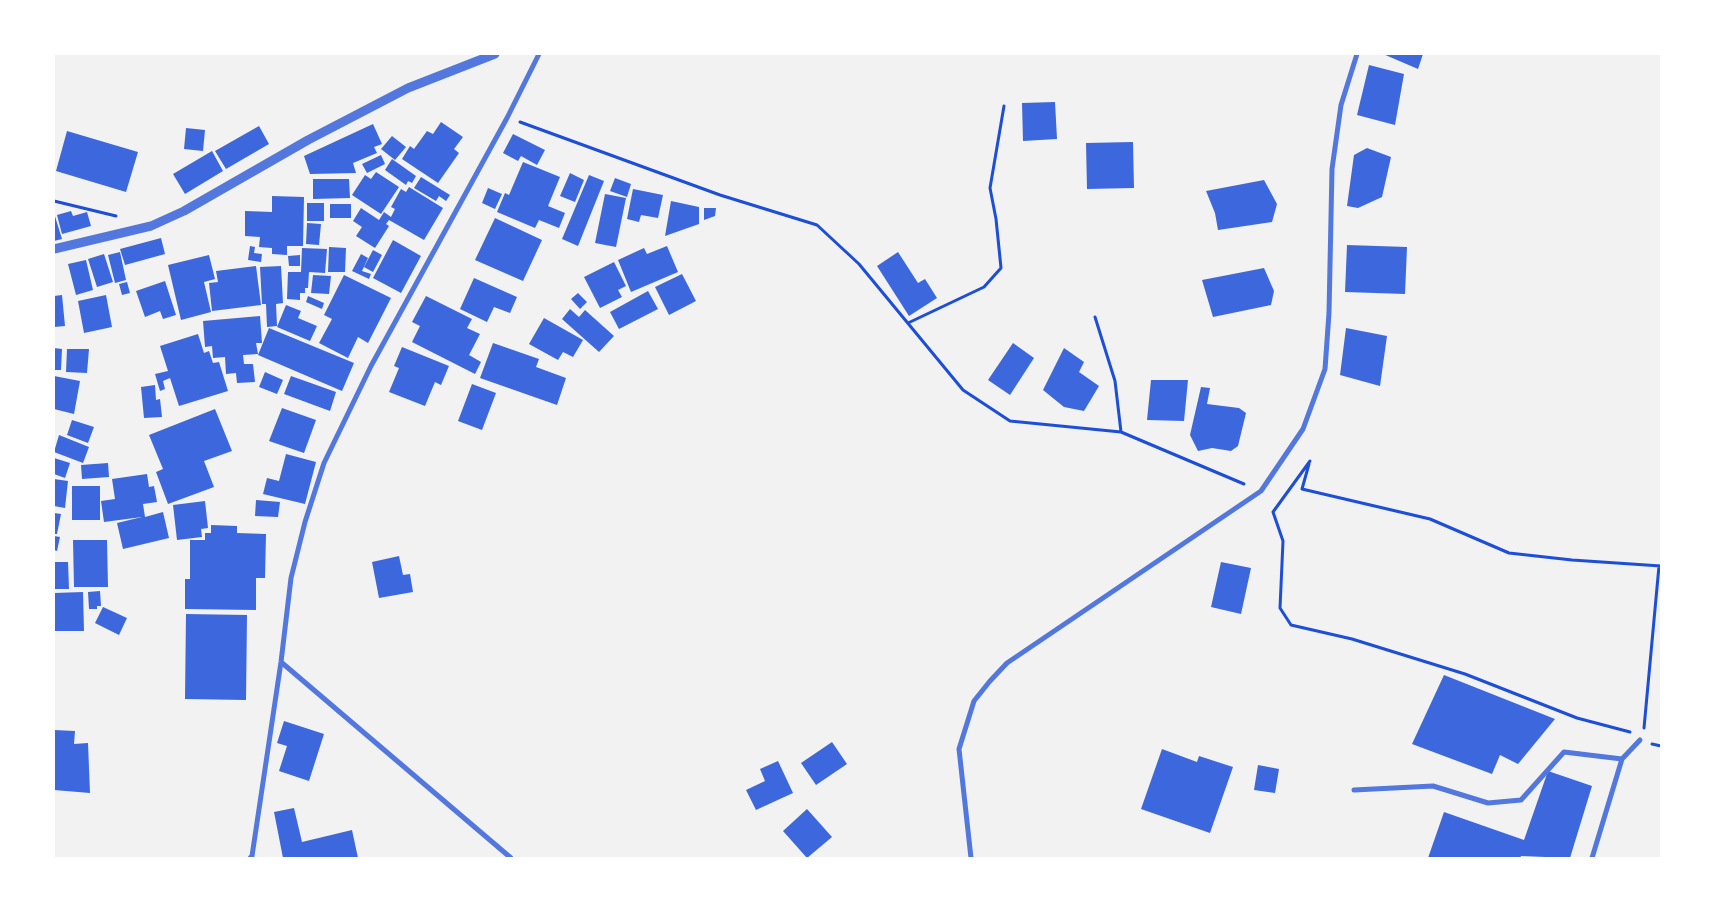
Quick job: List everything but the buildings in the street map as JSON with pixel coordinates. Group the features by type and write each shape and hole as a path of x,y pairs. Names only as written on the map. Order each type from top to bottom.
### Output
{"street":[{"path":"54,249 151,226 184,211 308,140 408,88 495,54"},
{"path":"252,857 281,662 290,578 324,463 371,366 507,118 539,54"},
{"path":"971,858 959,749 974,701 1007,663 1261,491 1303,429 1325,369 1329,313 1332,169 1341,105 1356,54"},
{"path":"281,662 511,858"},
{"path":"1592,858 1622,759 1641,738"},
{"path":"1354,790 1433,786 1488,803 1521,800 1564,752 1622,759"}],"path":[{"path":"908,323 984,287 1000,268 996,219 990,188 1004,106"},
{"path":"507,118 720,194 817,225 859,264 963,390 1010,421 1121,432 1261,491"},
{"path":"54,201 151,226"},
{"path":"1095,317 1115,381 1121,432"},
{"path":"1310,461 1302,488 1430,519 1508,553 1572,560 1660,566 1641,738 1577,718 1465,674 1352,638 1291,625 1280,608 1283,541 1273,512 1310,461"}]}
